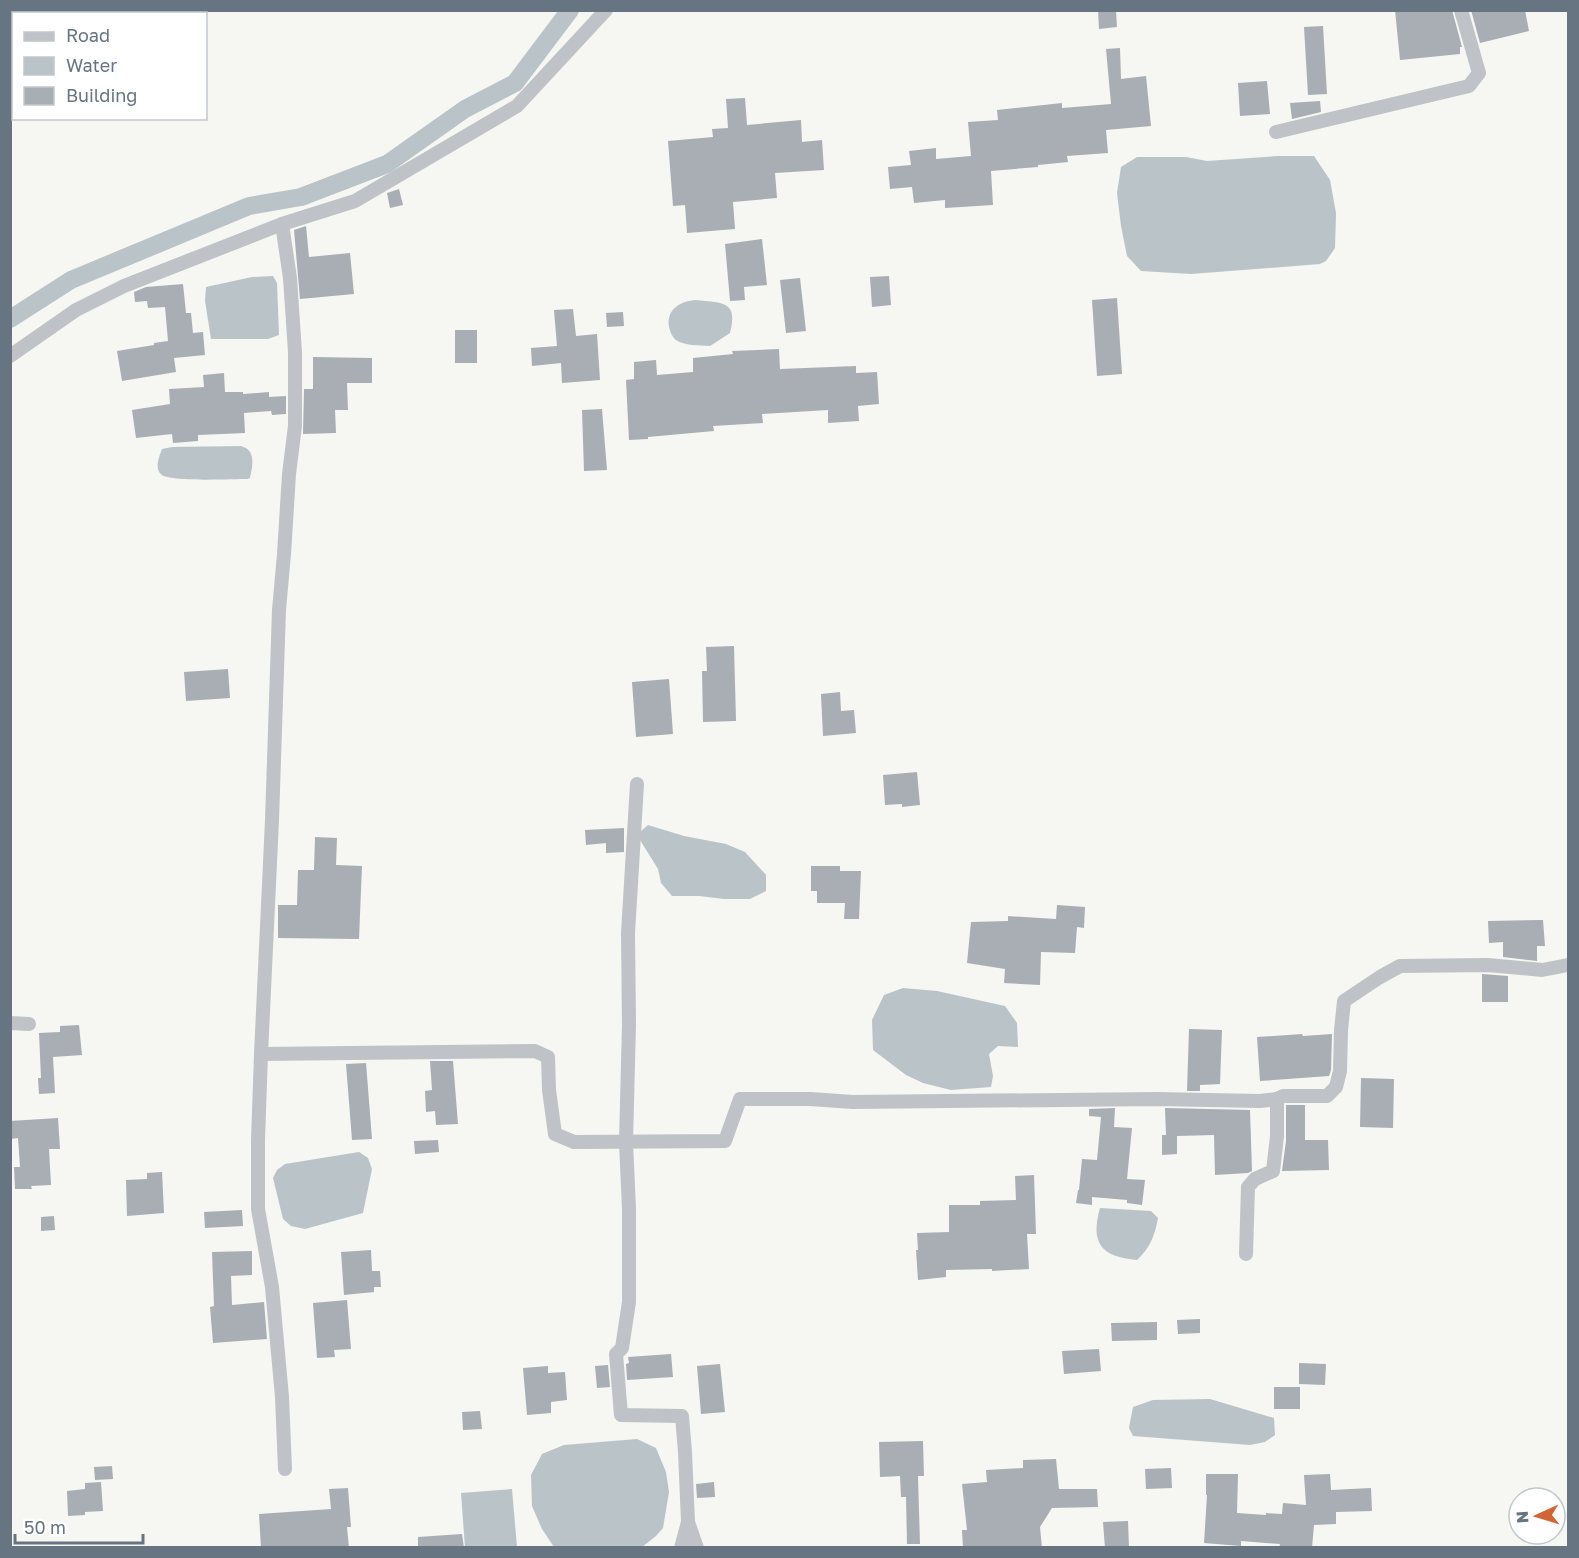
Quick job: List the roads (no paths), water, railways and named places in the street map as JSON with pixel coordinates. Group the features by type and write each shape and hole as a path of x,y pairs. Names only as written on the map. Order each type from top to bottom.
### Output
{"street":[{"path":"10,356 76,310 124,286 282,224 355,201 517,106 606,10"},
{"path":"1276,132 1470,86 1479,73 1461,10"},
{"path":"282,224 290,278 295,342 295,426 289,474 279,610 261,1054 258,1209 272,1287 282,1397 285,1469"},
{"path":"637,784 628,933 629,1024 626,1142 629,1302 622,1348 616,1354 621,1415 682,1416 688,1522 681,1548"},
{"path":"261,1054 536,1051 548,1057 549,1090 555,1134 574,1142 725,1141 740,1099 810,1099 853,1102 1133,1099 1260,1101 1283,1096 1327,1096 1336,1087 1340,1071 1344,1001 1400,966 1488,965 1542,970 1569,965"},
{"path":"10,1023 29,1024"},
{"path":"1246,1254 1248,1187 1255,1179 1273,1171 1277,1136 1277,1099"},
{"path":"688,1522 698,1548"}],"water":[{"path":"1314,156 1330,180 1336,213 1335,248 1326,261 1320,264 1191,274 1141,271 1127,256 1117,193 1121,167 1137,157 1186,157 1207,161"},
{"path":"273,276 277,283 279,335 268,339 211,339 205,301 206,287 252,277"},
{"path":"696,300 726,305 732,314 730,333 710,346 679,342 669,329 672,311 680,304"},
{"path":"241,446 249,451 252,459 250,478 247,479 177,479 162,475 158,470 162,449"},
{"path":"648,825 684,836 726,844 745,852 766,875 766,891 750,899 672,896 661,883 658,869 640,840 640,832"},
{"path":"903,988 937,991 1005,1006 1017,1023 1018,1047 998,1046 989,1054 993,1076 991,1087 951,1090 923,1083 906,1075 873,1050 872,1020 884,995"},
{"path":"359,1152 368,1158 372,1169 363,1213 305,1229 291,1226 283,1219 273,1178 277,1170 285,1164"},
{"path":"1100,1208 1151,1211 1158,1218 1151,1241 1137,1260 1115,1256 1101,1246 1096,1230"},
{"path":"1210,1399 1274,1418 1275,1435 1265,1442 1250,1445 1133,1436 1129,1428 1133,1407 1153,1400"},
{"path":"637,1439 656,1448 666,1472 669,1492 663,1528 642,1547 554,1547 542,1529 532,1506 531,1475 542,1454 564,1445"},
{"path":"512,1489 517,1547 465,1547 461,1493"}],"waterway":[{"path":"10,319 71,280 249,206 301,197 387,164 465,109 515,83 570,10"}]}
